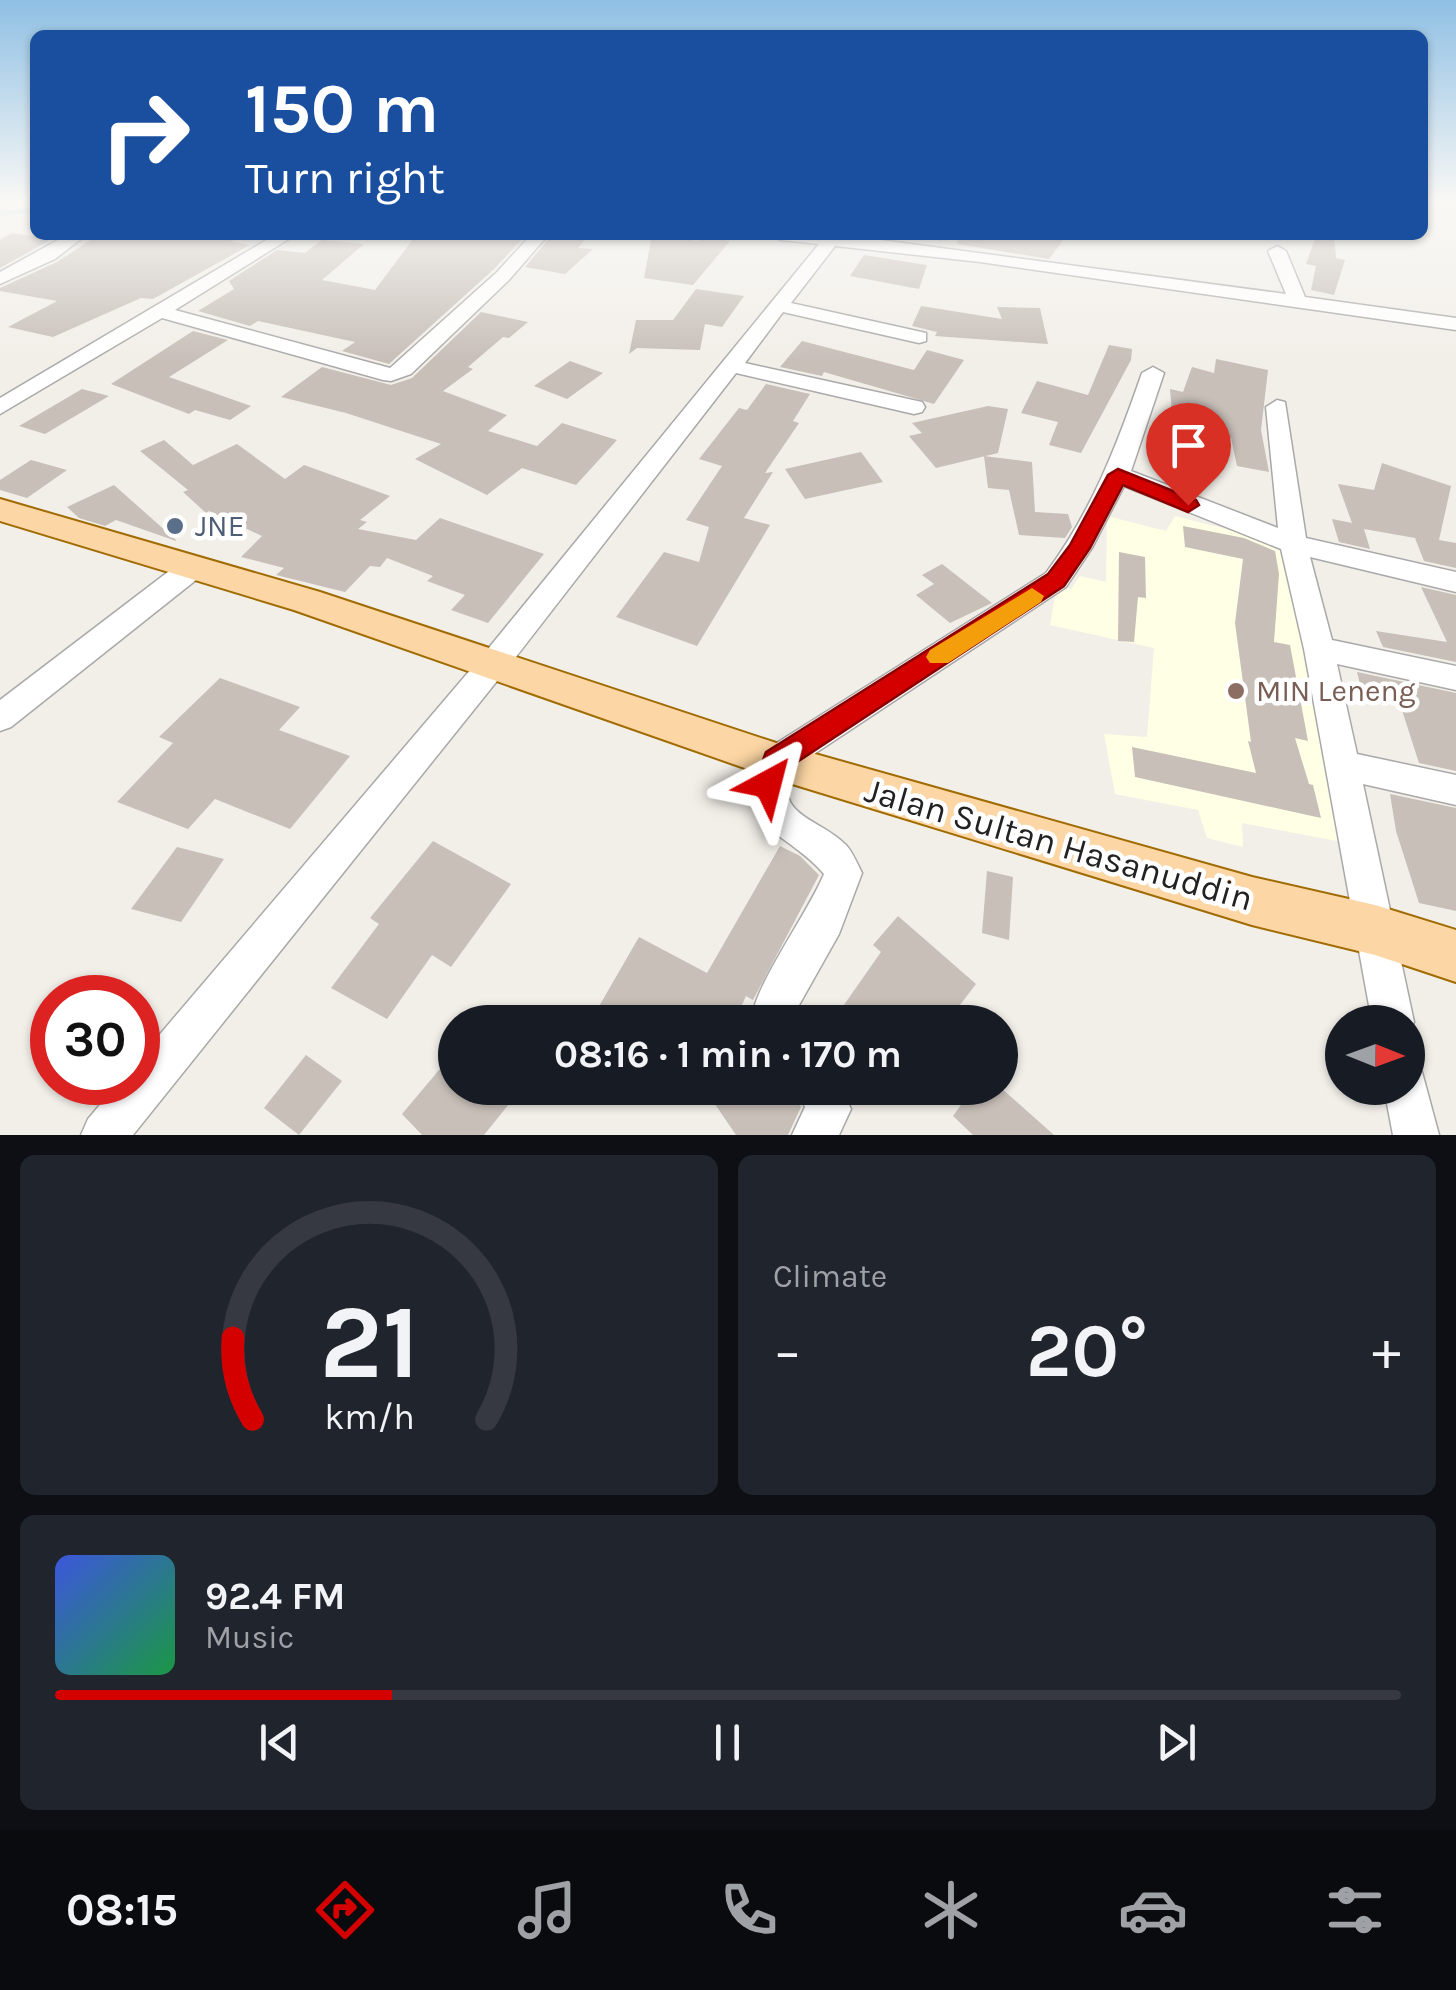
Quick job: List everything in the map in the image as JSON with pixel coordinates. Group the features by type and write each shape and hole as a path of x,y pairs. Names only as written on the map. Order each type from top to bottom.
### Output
{"main road":[{"name":"Jalan Sultan Hasanuddin","path":"0,510 308,602 776,760 1252,901 1375,930 1456,956"}],"street":[{"path":"4,274 42,254"},
{"path":"0,407 256,254"},
{"path":"161,312 391,375 404,370 522,254"},
{"path":"104,1135 494,664 821,254"},
{"path":"1008,254 1456,324"},
{"path":"1278,254 1298,302"},
{"path":"780,306 919,337"},
{"path":"732,366 914,407"},
{"path":"776,1005 825,920 843,873 836,860 779,818 768,784 776,760 1056,580 1079,548 1118,475 1153,374"},
{"path":"1277,408 1294,544 1390,1005"},
{"path":"1118,475 1294,544 1456,582"},
{"path":"0,718 191,569"},
{"path":"1319,649 1456,678"},
{"path":"1342,766 1456,790"},
{"path":"815,1135 828,1109 826,1105"},
{"path":"1410,1105 1416,1135"}],"shaded area":[{"name":"MIN Leneng","path":"1107,516 1166,531 1175,516 1294,546 1347,843 1242,823 1243,847 1207,838 1198,810 1115,794 1104,734 1147,737 1154,648 1050,625 1057,585 1071,589 1080,576 1106,582"}],"building":[{"path":"0,254 25,254 0,268"},
{"path":"69,254 234,254 153,299 141,298 53,337 8,327 57,301 0,288"},
{"path":"271,254 352,254 322,280 375,290 402,254 508,254 389,364 342,351 355,342 258,321 250,326 198,311 234,289 229,281"},
{"path":"536,254 587,254 565,274 525,267"},
{"path":"648,254 719,254 693,285 644,278"},
{"path":"1018,254 1053,254 1049,259"},
{"path":"1310,254 1336,254 1336,258 1345,260 1334,295 1311,290 1316,266 1306,264"},
{"path":"864,255 927,265 919,289 850,276"},
{"path":"696,289 744,296 722,327 705,324 700,350 637,348 629,354 636,320 673,320"},
{"path":"921,306 1002,319 997,307 1040,308 1048,344 935,336 937,332 912,326"},
{"path":"481,312 528,322 509,338 503,337 468,367 473,369 443,391 507,415 488,431 537,446 562,423 617,440 576,485 522,468 487,495 415,459 441,444 281,397 322,367 391,385 412,378"},
{"path":"193,331 228,340 169,377 251,406 230,420 195,410 189,414 111,384"},
{"path":"802,341 914,370 927,350 964,360 934,404 824,372 822,376 780,367"},
{"path":"1109,345 1132,349 1131,360 1081,453 1049,445 1058,422 1021,413 1037,381 1088,395"},
{"path":"1216,359 1268,370 1261,430 1269,472 1237,466 1231,438 1223,436 1223,425 1172,412 1170,389 1183,392 1192,367 1214,373"},
{"path":"570,361 603,373 567,399 534,386"},
{"path":"766,384 810,394 793,421 799,423 765,473 773,472 744,518 770,525 697,646 616,617 664,552 699,562 709,527 686,520 722,466 699,459 739,408 747,410"},
{"path":"82,389 109,396 45,434 19,426"},
{"path":"988,406 1008,409 998,453 936,468 909,436 922,433 912,423"},
{"path":"164,440 193,465 237,444 285,479 304,465 390,496 360,520 367,522 358,529 416,540 440,518 544,554 488,623 451,610 465,595 427,581 433,576 387,558 380,567 370,566 345,592 276,575 284,568 241,557 262,536 206,513 183,492 188,490 140,451"},
{"path":"861,452 883,482 805,499 785,469"},
{"path":"984,456 1032,462 1035,512 1068,514 1072,527 1065,538 1019,535 1009,490 988,488"},
{"path":"31,460 67,470 27,498 0,490 0,480"},
{"path":"1382,463 1451,486 1439,540 1456,543 1456,568 1424,561 1415,538 1364,529 1370,549 1339,542 1332,519 1352,523 1338,484 1374,490"},
{"path":"114,485 176,541 116,520 105,526 79,518 67,507"},
{"path":"1183,526 1244,538 1275,551 1279,574 1274,642 1290,645 1308,741 1295,738 1321,818 1135,777 1132,747 1256,773 1248,741 1251,742 1235,623 1243,559 1185,547"},
{"path":"1119,552 1145,557 1146,598 1138,597 1134,642 1118,641"},
{"path":"942,564 992,603 950,623 916,595 934,584 922,575"},
{"path":"1421,587 1456,595 1456,662 1383,647 1376,631 1447,642"},
{"path":"1357,672 1456,693 1456,771 1419,763 1400,704 1363,696"},
{"path":"220,678 300,707 279,730 350,756 290,829 215,799 188,829 117,802 173,743 159,737"},
{"path":"1390,794 1456,808 1456,911 1419,903 1396,831"},
{"path":"433,841 511,884 451,967 432,955 387,1019 331,988 379,924 370,918"},
{"path":"780,846 800,856 819,875 753,1000 746,996 742,1005 600,1005 639,937 707,973"},
{"path":"177,847 224,859 181,922 131,909"},
{"path":"987,871 1013,877 1009,940 982,933"},
{"path":"898,916 976,984 960,1005 844,1005 881,952 873,945"},
{"path":"306,1055 342,1081 299,1135 264,1108"},
{"path":"438,1071 438,1105 508,1105 484,1135 422,1135 402,1114"},
{"path":"1018,1103 1054,1135 973,1135 953,1116 961,1105"},
{"path":"716,1105 800,1105 788,1135 736,1135"}],"slow traffic":[{"path":"939,657 1032,596"}],"place":[{"name":"JNE","path":"175,526"},
{"name":"MIN Leneng","path":"1236,691"}],"route":[{"path":"768,784 776,760 1056,580 1079,548 1118,475 1188,505"}]}
